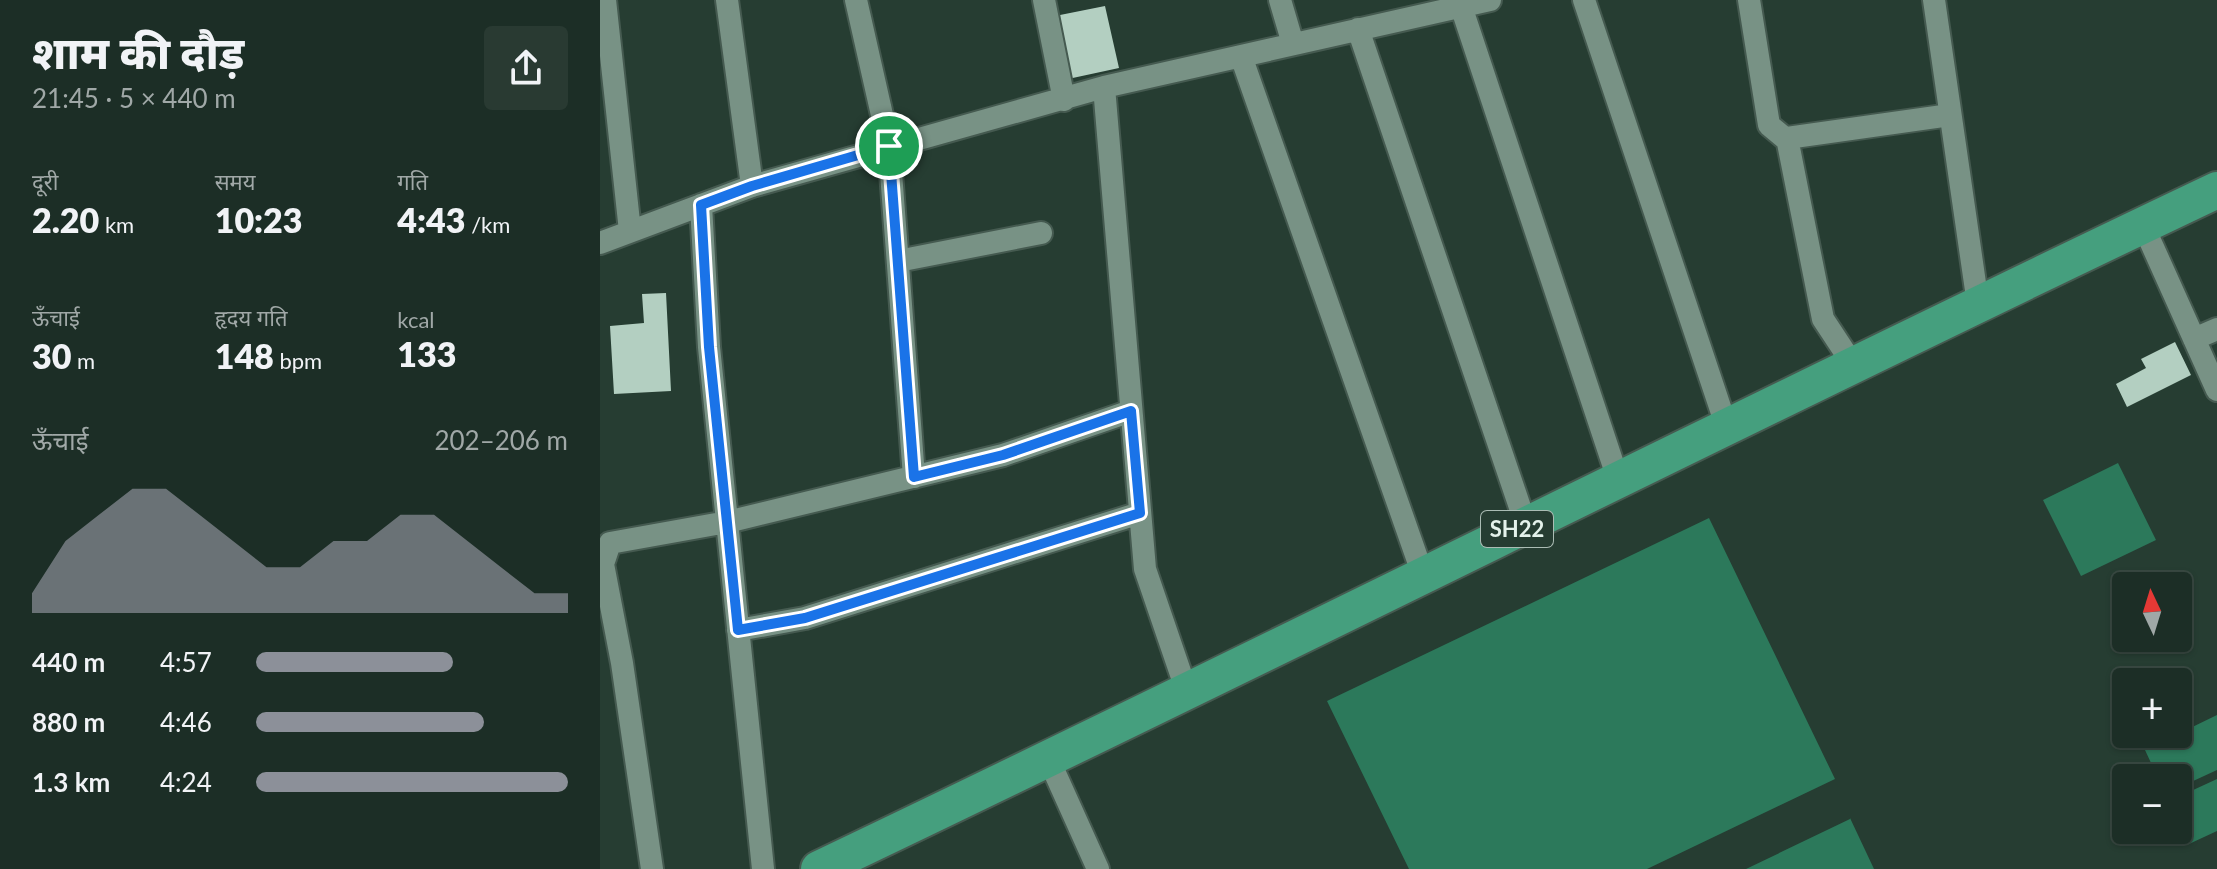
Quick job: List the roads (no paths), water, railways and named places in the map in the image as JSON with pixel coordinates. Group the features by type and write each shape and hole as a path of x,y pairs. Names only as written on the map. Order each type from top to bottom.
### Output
{"main road":[{"name":"SH22","path":"819,869 1049,760 1852,363 2217,190"}],"street":[{"path":"605,0 630,231"},
{"path":"727,0 752,186"},
{"path":"856,0 889,146 914,477"},
{"path":"1044,0 1064,100"},
{"path":"1280,0 1293,44"},
{"path":"600,243 752,186 1104,87 1490,0"},
{"path":"1584,0 1726,425"},
{"path":"1749,0 1769,125 1787,140 1823,319 1852,363"},
{"path":"1934,0 1978,304"},
{"path":"1461,6 1618,479"},
{"path":"1358,29 1526,525"},
{"path":"1241,56 1423,575"},
{"path":"1104,87 1145,569 1187,692"},
{"path":"1787,140 1950,115"},
{"path":"701,205 709,347 763,869"},
{"path":"2143,225 2217,390"},
{"path":"898,261 1041,233"},
{"path":"2194,339 2217,329"},
{"path":"652,869 622,663 603,564 610,543 727,522 1003,455 1131,411"},
{"path":"738,630 805,618 1140,513"},
{"path":"1049,760 1098,869"}]}
